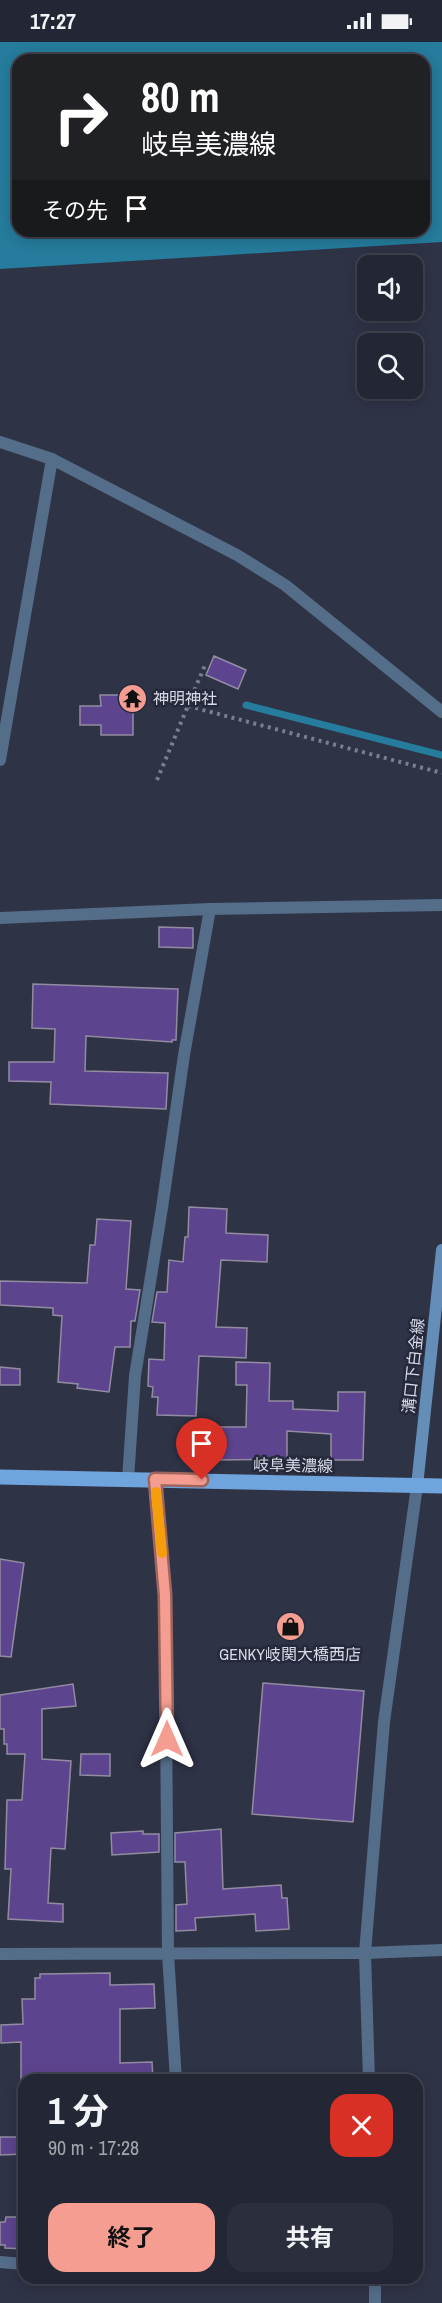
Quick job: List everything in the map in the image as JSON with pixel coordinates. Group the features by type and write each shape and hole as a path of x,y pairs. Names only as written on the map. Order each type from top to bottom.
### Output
{"main road":[{"name":"溝口下白金線","path":"417,1486 442,1250"},
{"name":"岐阜美濃線","path":"0,1478 155,1479 442,1486"}],"street":[{"path":"0,442 52,459 237,555 285,585 442,712"},
{"path":"0,760 52,459"},
{"path":"0,918 210,909 442,905"},
{"path":"128,1479 135,1376 184,1055 210,909"},
{"path":"155,1479 165,1595 168,1954 176,2074"},
{"path":"369,2074 365,1953 384,1722 417,1486"},
{"path":"0,1954 365,1953 442,1950"},
{"path":"0,2262 18,2264"},
{"path":"375,2284 375,2303"}],"path":[{"path":"157,780 205,665"},
{"path":"188,706 442,773"}],"water":[{"path":"0,42 442,42 442,242 0,269"}],"building":[{"path":"214,656 246,670 238,689 206,675"},
{"path":"100,695 133,695 133,735 101,735 101,725 80,725 80,706 101,706"},
{"path":"159,927 193,928 193,948 159,947"},
{"path":"33,984 178,989 176,1040 172,1042 86,1036 85,1071 168,1073 166,1109 50,1104 51,1082 9,1081 9,1062 54,1062 55,1029 32,1028"},
{"path":"189,1207 227,1209 226,1233 268,1235 267,1262 221,1260 216,1327 247,1328 246,1358 199,1356 196,1416 157,1415 158,1397 152,1397 153,1387 148,1386 149,1359 164,1360 165,1323 152,1322 157,1292 167,1292 169,1260 183,1262 185,1237 188,1237"},
{"path":"97,1219 131,1221 126,1289 140,1290 135,1321 131,1321 130,1347 115,1347 109,1392 77,1388 78,1384 58,1382 62,1316 53,1315 53,1308 0,1305 0,1281 87,1283 90,1245 95,1245"},
{"path":"236,1362 270,1363 269,1401 293,1401 293,1409 338,1411 338,1392 365,1392 363,1460 331,1460 331,1434 287,1431 287,1459 216,1460 216,1446 187,1445 187,1427 246,1427 247,1385 236,1385"},
{"path":"0,1367 20,1369 20,1385 0,1385"},
{"path":"0,1559 24,1563 11,1657 0,1656"},
{"path":"263,1683 364,1691 353,1822 252,1814"},
{"path":"73,1684 76,1706 42,1709 42,1759 71,1761 65,1849 51,1848 48,1903 63,1904 63,1922 8,1919 11,1869 5,1869 7,1800 22,1800 25,1754 7,1754 4,1729 0,1729 0,1695"},
{"path":"81,1754 110,1754 110,1776 80,1775"},
{"path":"221,1829 223,1889 281,1885 282,1898 287,1898 289,1929 256,1931 255,1914 195,1918 196,1930 176,1931 176,1905 187,1904 185,1862 175,1862 175,1833"},
{"path":"143,1831 143,1834 159,1834 159,1852 112,1855 111,1833"},
{"path":"110,1973 110,1985 154,1984 155,2008 120,2009 120,2063 152,2062 153,2074 21,2074 21,2042 1,2043 1,2025 23,2024 22,1999 35,1999 35,1978 40,1978 40,1974"},
{"path":"0,2137 18,2137 18,2154 0,2155"},
{"path":"6,2217 18,2217 18,2249 5,2248 5,2245 0,2245 0,2222 5,2222"}],"waterway":[{"path":"246,705 442,755"}],"slow traffic":[{"path":"156,1492 162,1553"}],"place":[{"name":"神明神社","path":"132,698"},
{"name":"GENKY岐関大橋西店","path":"290,1626"}],"route":[{"path":"167,1739 165,1595 155,1479 202,1480"}]}
